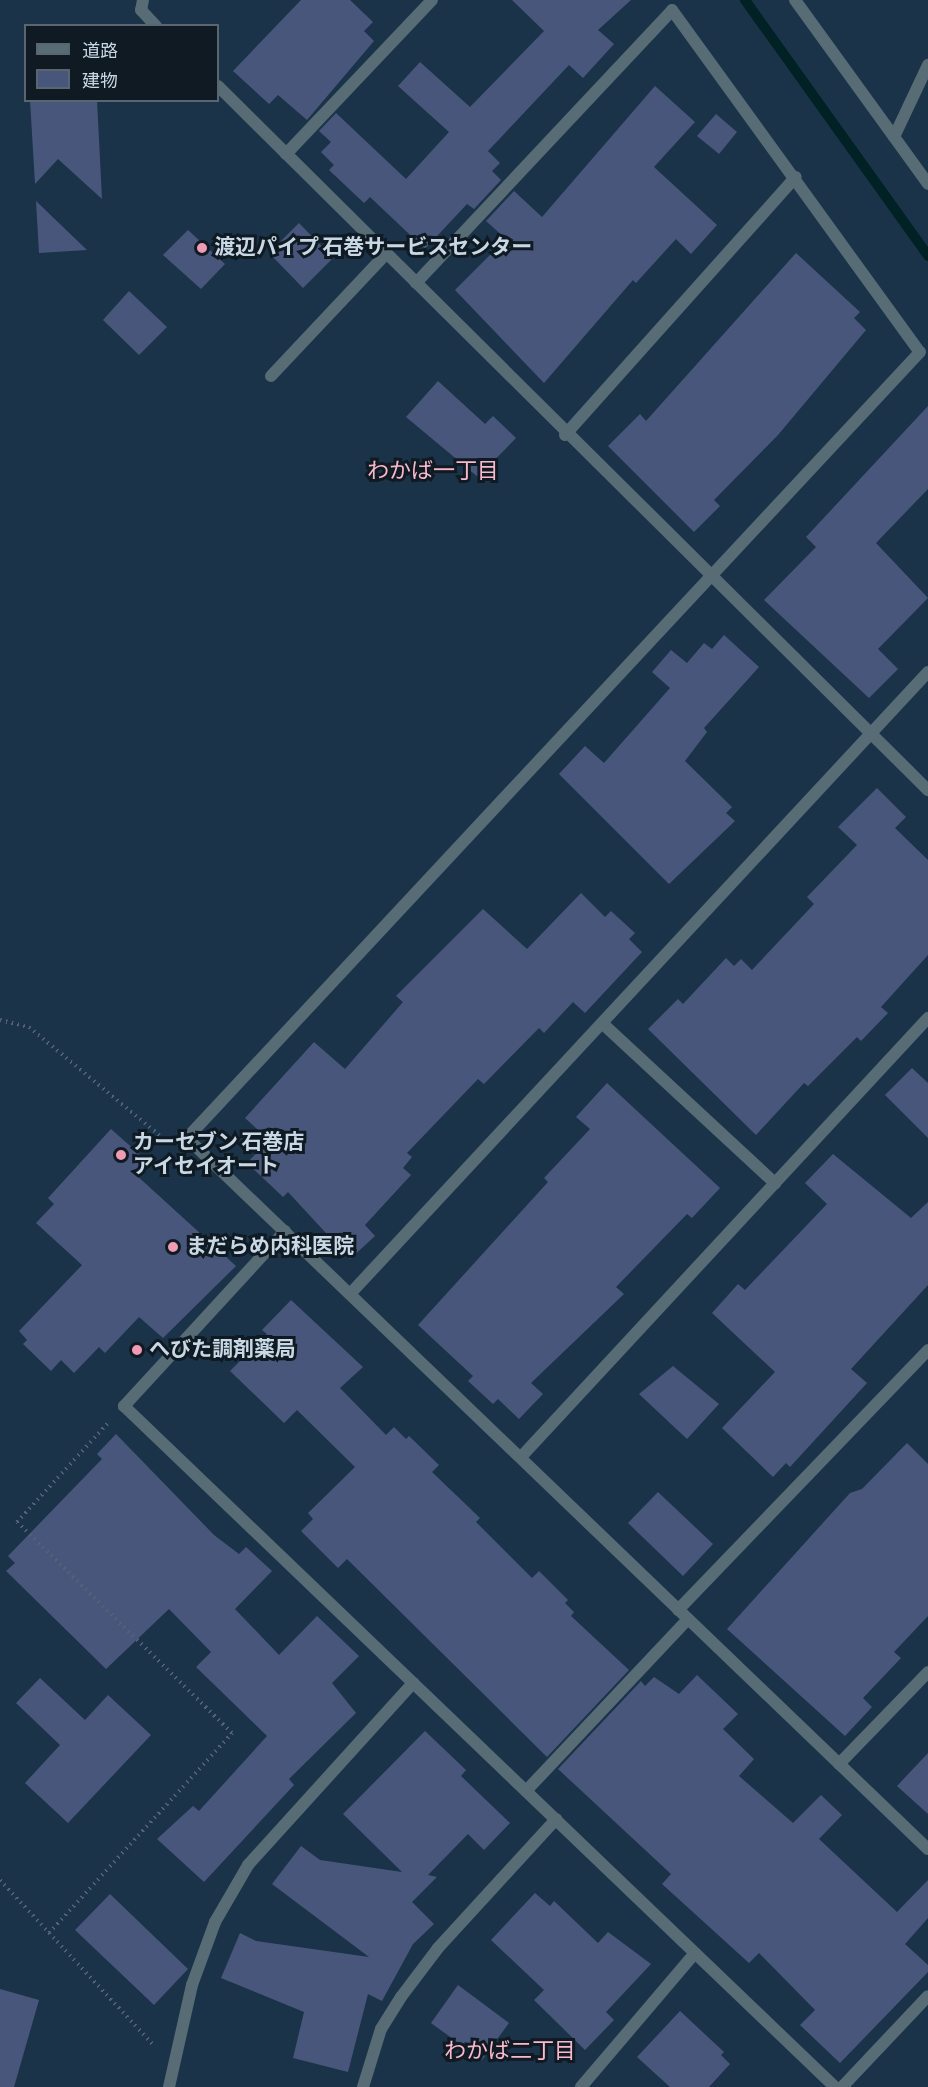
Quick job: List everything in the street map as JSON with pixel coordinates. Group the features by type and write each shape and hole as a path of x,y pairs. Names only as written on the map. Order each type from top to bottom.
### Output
{"street":[{"path":"143,0 141,10 154,24"},
{"path":"286,154 432,0"},
{"path":"795,0 928,184"},
{"path":"416,283 672,10 796,177 920,352 187,1137 928,1849"},
{"path":"894,137 928,65"},
{"path":"219,87 565,435 872,731 928,790"},
{"path":"565,435 796,177"},
{"path":"271,376 385,255"},
{"path":"350,1294 928,672"},
{"path":"520,1457 928,1018"},
{"path":"602,1023 775,1183"},
{"path":"285,1231 124,1406 835,2087"},
{"path":"678,1610 928,1350"},
{"path":"526,1791 688,1619"},
{"path":"839,1764 928,1672"},
{"path":"169,2087 172,2065 192,1985 215,1922 248,1865 413,1683"},
{"path":"363,2087 381,2029 401,1997 438,1948 556,1820"},
{"path":"581,2087 695,1953"},
{"path":"842,2087 928,1996"}],"path":[{"path":"0,1020 29,1027 161,1139 187,1137"},
{"path":"49,1933 232,1733 17,1522 124,1406"},
{"path":"0,1880 172,2065"}],"building":[{"path":"301,0 350,0 373,22 364,31 374,41 307,120 278,95 269,104 233,71"},
{"path":"512,0 631,0 598,30 614,44 583,78 569,65 488,151 500,163 492,171 501,180 474,209 467,204 425,249 370,197 364,203 329,170 334,165 321,152 331,142 319,131 336,113 406,179 449,132 398,86 420,62 470,107 544,31"},
{"path":"655,86 695,122 654,167 717,225 691,254 676,239 636,283 633,280 544,383 455,290 506,239 486,221 514,191 542,217"},
{"path":"30,102 97,102 102,199 58,159 35,184"},
{"path":"716,114 737,132 719,154 697,136"},
{"path":"36,201 87,250 39,253"},
{"path":"299,223 333,258 303,288 269,253"},
{"path":"188,230 225,264 201,289 163,255"},
{"path":"796,253 860,312 854,318 866,330 778,435 714,500 720,506 694,532 608,446 640,414 646,421"},
{"path":"129,291 167,327 139,355 103,320"},
{"path":"438,381 485,424 493,416 516,438 478,477 406,417"},
{"path":"928,406 928,489 876,543 928,598 878,649 898,669 869,698 764,600 816,547 806,537"},
{"path":"724,635 759,667 704,728 707,732 685,761 732,807 726,813 735,821 669,884 559,774 585,746 604,763 670,688 652,672 671,650 687,663 704,643 712,649"},
{"path":"877,788 906,817 895,828 928,860 928,955 881,1007 888,1013 861,1041 857,1037 808,1086 804,1083 756,1135 648,1029 678,999 683,1004 726,958 734,966 741,959 752,970 814,904 807,897 857,845 838,827"},
{"path":"581,893 605,917 611,911 635,933 629,939 642,952 585,1013 573,1002 544,1033 539,1028 484,1084 478,1079 407,1153 412,1157 403,1168 411,1175 365,1225 375,1236 350,1259 288,1192 283,1197 247,1163 269,1140 245,1118 314,1042 345,1069 403,1002 396,996 483,909 527,949"},
{"path":"912,1068 928,1083 928,1138 885,1095"},
{"path":"607,1083 720,1188 692,1218 687,1214 616,1287 624,1294 531,1383 543,1394 519,1419 498,1399 493,1404 468,1381 473,1376 418,1325 548,1182 544,1178 590,1129 576,1117"},
{"path":"111,1129 146,1160 134,1173 236,1266 163,1338 139,1317 105,1353 99,1347 74,1373 61,1360 51,1371 23,1344 27,1340 19,1331 82,1265 36,1223 54,1204 48,1198"},
{"path":"833,1154 911,1218 928,1202 928,1285 851,1369 867,1383 790,1467 786,1463 773,1477 722,1428 775,1372 712,1313 738,1284 745,1290 827,1204 805,1183"},
{"path":"291,1300 363,1367 340,1388 386,1435 394,1427 406,1439 409,1436 439,1465 432,1472 480,1518 476,1522 532,1578 539,1571 568,1600 565,1603 574,1612 571,1616 629,1670 547,1757 347,1559 338,1568 301,1531 313,1519 308,1513 355,1467 297,1410 284,1423 230,1371 267,1334 262,1330"},
{"path":"673,1366 719,1404 687,1439 639,1394"},
{"path":"116,1434 214,1535 239,1554 246,1547 272,1571 235,1609 279,1655 317,1616 359,1656 332,1683 356,1713 289,1779 294,1785 204,1882 157,1839 193,1806 199,1811 267,1736 196,1667 211,1652 169,1609 106,1669 6,1571 15,1563 8,1556 102,1459 97,1454"},
{"path":"907,1443 928,1464 928,1616 894,1652 901,1658 863,1698 872,1707 845,1736 727,1629 850,1493 862,1489"},
{"path":"658,1492 713,1544 683,1576 628,1523"},
{"path":"697,1675 738,1714 723,1729 754,1759 739,1776 793,1823 821,1795 842,1815 819,1839 897,1912 928,1880 928,1918 905,1944 928,1965 928,1972 840,2063 800,2025 815,2010 759,1953 749,1963 662,1884 671,1874 558,1769 641,1681 645,1686 654,1677 679,1694"},
{"path":"40,1678 85,1720 108,1695 151,1735 68,1823 25,1783 60,1745 16,1703"},
{"path":"425,1731 466,1770 461,1776 510,1823 484,1850 468,1834 428,1875 437,1877 412,1902 434,1924 413,1944 382,2001 368,1994 348,2072 293,2058 304,2012 221,1978 240,1933 256,1941 369,1957 272,1884 301,1846 320,1860 402,1872 343,1814"},
{"path":"928,1753 928,1814 897,1786"},
{"path":"535,1893 550,1906 554,1901 598,1943 608,1932 651,1964 606,2012 614,2020 585,2050 534,2000 544,1990 491,1940"},
{"path":"110,1894 188,1969 154,2005 75,1930"},
{"path":"458,1985 509,2023 482,2060 431,2023"},
{"path":"0,1989 39,2000 14,2087 0,2087"},
{"path":"680,2011 724,2052 721,2055 730,2064 709,2087 670,2087 637,2057"}],"waterway":[{"path":"745,0 928,256"}],"place":[{"name":"渡辺パイプ 石巻サービスセンター","path":"202,248"},
{"name":"カーセブン 石巻店 アイセイオート","path":"121,1155"},
{"name":"まだらめ内科医院","path":"173,1247"},
{"name":"へびた調剤薬局","path":"137,1350"}],"district":[{"name":"わかば一丁目","path":"433,472"},
{"name":"わかば二丁目","path":"510,2052"}]}
